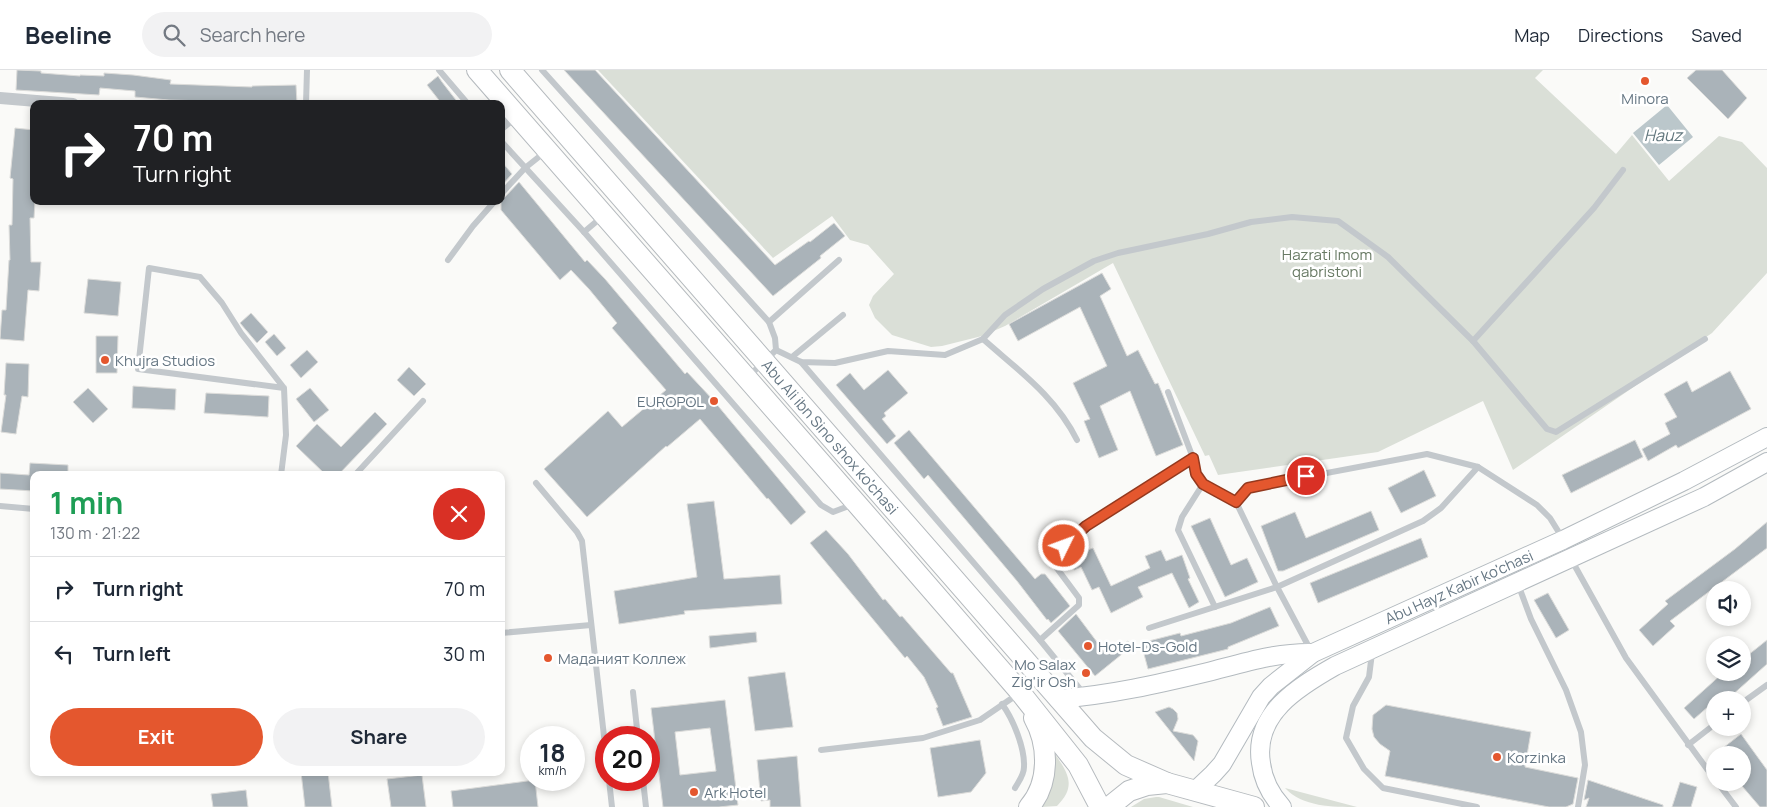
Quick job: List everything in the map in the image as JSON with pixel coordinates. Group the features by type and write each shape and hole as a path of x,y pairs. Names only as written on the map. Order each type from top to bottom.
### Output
{"main road":[{"name":"Abu Ali ibn Sino shox ko'chasi","path":"478,70 496,100"},
{"name":"Abu Ali ibn Sino shox ko'chasi","path":"510,70 771,356 1058,699 1093,738 1117,759 1136,771 1167,783"},
{"name":"Abu Ali ibn Sino shox ko'chasi","path":"508,120 548,151 1020,692 1078,765 1100,807"},
{"name":"Abu Hayz Kabir ko'chasi","path":"1196,790 1222,764 1248,716 1261,697 1271,686 1313,653 1563,540 1684,481 1767,437"},
{"name":"Abu Hayz Kabir ko'chasi","path":"1282,807 1268,788 1261,764 1259,745 1269,719 1288,697 1303,685 1335,666 1704,497 1767,462"},
{"path":"1058,699 1128,691 1274,656 1313,653"},
{"path":"1020,692 1039,728 1045,756 1044,776 1041,786 1029,807"},
{"path":"1109,807 1129,791 1147,785 1167,783 1254,807"}],"street":[{"path":"0,98 30,100"},
{"path":"1449,592 1458,599 1458,611"}],"lane":[{"path":"306,100 307,70"},
{"path":"439,70 465,100"},
{"path":"542,70 769,322 776,338 771,356 746,378"},
{"path":"505,146 584,232 821,504 833,512 857,504"},
{"path":"505,190 525,168 548,151"},
{"path":"1473,341 1594,208 1623,170"},
{"path":"448,260 491,205"},
{"path":"584,232 604,216"},
{"path":"801,362 835,364 888,351 945,355 984,339 1005,316 1043,289 1094,262 1118,252 1208,234 1251,222 1292,217 1338,221 1388,257 1473,341 1547,429 1556,432 1705,339"},
{"path":"769,322 839,260"},
{"path":"281,471 286,434 284,388 241,333 222,303 200,277 149,268 138,369 284,388"},
{"path":"792,357 843,315"},
{"path":"984,339 1043,391 1068,422 1077,440"},
{"path":"771,356 792,357 801,362 1087,697"},
{"path":"1168,392 1193,458 1196,474 1203,484 1236,502 1277,587 1313,653"},
{"path":"359,471 423,401"},
{"path":"1236,502 1248,488 1427,454 1478,467 1537,505 1550,518 1563,540"},
{"path":"1040,640 1079,605 1079,598 1053,563 1053,556 1086,526 1193,458"},
{"path":"1149,628 1277,587 1423,521 1441,508 1478,467"},
{"path":"536,483 578,532 582,541 603,726"},
{"path":"1203,484 1182,517 1178,530 1215,607"},
{"path":"0,506 30,509"},
{"path":"1570,558 1626,658 1706,768"},
{"path":"1517,583 1532,620 1566,690 1581,732 1585,765 1578,807"},
{"path":"505,633 592,625"},
{"path":"1372,649 1369,677 1353,706 1346,738 1364,769 1383,788 1477,807"},
{"path":"1751,697 1767,685"},
{"path":"634,692 637,726"},
{"path":"821,750 923,738 980,720 1020,692"},
{"path":"1002,704 1016,728 1023,757 1022,777 1015,788"},
{"path":"1688,745 1706,731"},
{"path":"610,791 612,807"},
{"path":"644,791 646,807"},
{"path":"1724,791 1736,807"}],"green space":[{"name":"Hazrati Imom qabristoni","path":"598,70 1543,70 1535,78 1616,154 1632,135 1669,181 1719,136 1742,142 1767,168 1767,273 1712,333 1513,470 1483,401 1378,452 1218,475 1209,455 1205,456 1113,263 1005,326 982,336 931,347 892,335 875,318 869,305 873,296 894,274 868,245 850,240 832,216 773,258"},
{"path":"1053,751 1066,772 1069,785 1067,792 1057,806 1041,807"},
{"path":"1285,788 1357,807 1318,805 1300,799"},
{"path":"1156,797 1193,807 1131,807 1144,799"}],"water":[{"name":"Hauz","path":"1667,105 1693,137 1659,165 1633,133"}],"building":[{"path":"17,70 80,76 104,76 104,73 171,80 170,84 252,87 296,85 297,100 169,100 135,97 135,91 100,88 99,95 16,90"},
{"path":"564,70 595,70 775,265 810,242 834,223 845,236 820,256 821,258 773,296"},
{"path":"1696,70 1722,70 1747,98 1728,119 1687,78"},
{"path":"438,76 456,100 439,100 427,85"},
{"path":"15,128 30,130 30,205 35,205 34,218 30,218 31,262 41,262 39,291 28,290 24,341 0,339 2,310 6,310 10,260 9,225 12,225 13,179 10,178"},
{"path":"505,166 512,174 505,182"},
{"path":"519,182 585,262 587,260 605,279 685,374 687,372 714,401 806,512 791,525 700,419 666,446 587,517 544,469 608,411 622,427 666,390 612,328 617,323 589,289 571,270 560,280 501,210 501,205 505,205 505,197"},
{"path":"1102,273 1111,289 1100,296 1127,356 1138,350 1155,384 1158,383 1183,445 1156,456 1130,391 1100,406 1118,450 1099,458 1084,421 1090,419 1073,383 1107,366 1080,307 1018,341 1009,324"},
{"path":"88,279 121,282 118,316 84,313"},
{"path":"251,313 268,332 257,343 240,323"},
{"path":"274,334 286,348 277,356 265,342"},
{"path":"96,336 118,336 117,373 96,373"},
{"path":"307,350 318,362 301,378 290,365"},
{"path":"6,363 29,364 28,397 22,396 16,434 1,432 6,395 4,395"},
{"path":"409,367 426,384 414,396 397,380"},
{"path":"888,370 908,393 884,413 886,416 882,419 896,436 887,444 836,385 850,373 864,390"},
{"path":"1730,371 1751,409 1678,448 1676,445 1648,461 1642,449 1670,434 1665,423 1677,417 1664,394 1687,381 1692,392"},
{"path":"133,386 176,389 175,410 132,408"},
{"path":"88,388 108,409 93,423 73,402"},
{"path":"310,388 329,410 314,422 296,399"},
{"path":"206,393 269,396 268,417 204,413"},
{"path":"375,412 387,424 342,471 322,471 296,446 317,424 341,447"},
{"path":"909,430 1035,579 1041,574 1045,574 1070,606 1051,623 928,475 924,479 894,443"},
{"path":"1635,440 1643,457 1571,493 1562,475"},
{"path":"30,463 68,465 68,471 30,471 30,491 0,489 0,473 29,475"},
{"path":"1424,470 1436,496 1401,513 1388,488"},
{"path":"714,501 724,579 780,575 782,604 684,611 685,614 619,624 614,591 697,577 687,504"},
{"path":"1371,511 1379,530 1283,571 1278,571 1261,526 1295,512 1306,538"},
{"path":"1210,518 1231,565 1247,558 1258,582 1225,597 1191,526"},
{"path":"1767,522 1767,548 1723,581 1706,581 1706,594 1670,621 1675,626 1653,646 1639,630 1668,604 1665,601 1735,549"},
{"path":"826,530 848,554 883,600 885,599 900,617 902,616 953,673 972,717 943,726 936,708 938,707 924,677 907,656 905,658 810,543"},
{"path":"1421,538 1428,557 1318,603 1310,583"},
{"path":"1093,548 1111,586 1150,568 1145,556 1161,550 1166,561 1182,555 1190,578 1188,579 1199,602 1189,608 1172,573 1138,587 1143,597 1111,613 1099,587 1092,590 1081,567 1074,570 1069,557"},
{"path":"1548,593 1569,630 1556,638 1534,600"},
{"path":"1270,607 1279,626 1228,647 1228,649 1148,669 1141,643 1180,633 1181,636 1231,623"},
{"name":"Hotel-Ds-Gold","path":"1076,614 1106,654 1128,641 1132,646 1095,676 1058,631"},
{"path":"756,632 757,642 710,648 709,636"},
{"path":"1767,640 1767,664 1751,678 1751,653"},
{"path":"785,672 793,727 755,731 748,677"},
{"path":"1714,681 1748,681 1737,691 1706,691 1706,709 1694,719 1684,708"},
{"path":"725,700 738,805 663,807 660,782 660,726 653,726 651,708","holes":["710,728 716,771 680,775 675,732"]},
{"path":"1386,705 1531,732 1525,767 1578,778 1573,804 1566,807 1549,807 1385,776 1390,751 1374,737 1372,729 1373,715"},
{"path":"1169,707 1177,713 1178,719 1173,731 1193,735 1198,741 1194,761 1155,712"},
{"path":"1738,736 1742,736 1750,746 1726,746"},
{"path":"980,740 986,773 971,792 938,797 930,748"},
{"path":"1751,748 1767,770 1767,807 1760,807 1746,791 1751,791"},
{"path":"797,756 801,807 770,807 770,800 761,801 757,760"},
{"path":"301,776 328,776 332,807 305,807"},
{"path":"422,776 426,807 391,807 387,779"},
{"path":"1588,780 1663,805 1663,807 1586,807 1589,798 1584,800"},
{"path":"520,782 520,791 536,791 538,807 453,807 451,791"},
{"path":"1680,782 1697,787 1691,807 1672,807"},
{"path":"246,790 248,807 213,807 211,794"}],"place":[{"name":"Minora","path":"1645,81"},
{"name":"Khujra Studios","path":"105,360"},
{"name":"EUROPOL","path":"714,401"},
{"name":"Hotel-Ds-Gold","path":"1088,646"},
{"name":"Маданият Коллеж","path":"548,658"},
{"name":"Mo Salax Zig'ir Osh","path":"1086,673"},
{"name":"Korzinka","path":"1497,757"},
{"name":"Ark Hotel","path":"694,792"}],"route":[{"path":"1064,546 1086,526 1193,458 1196,474 1203,484 1236,502 1248,488 1306,476"}]}
